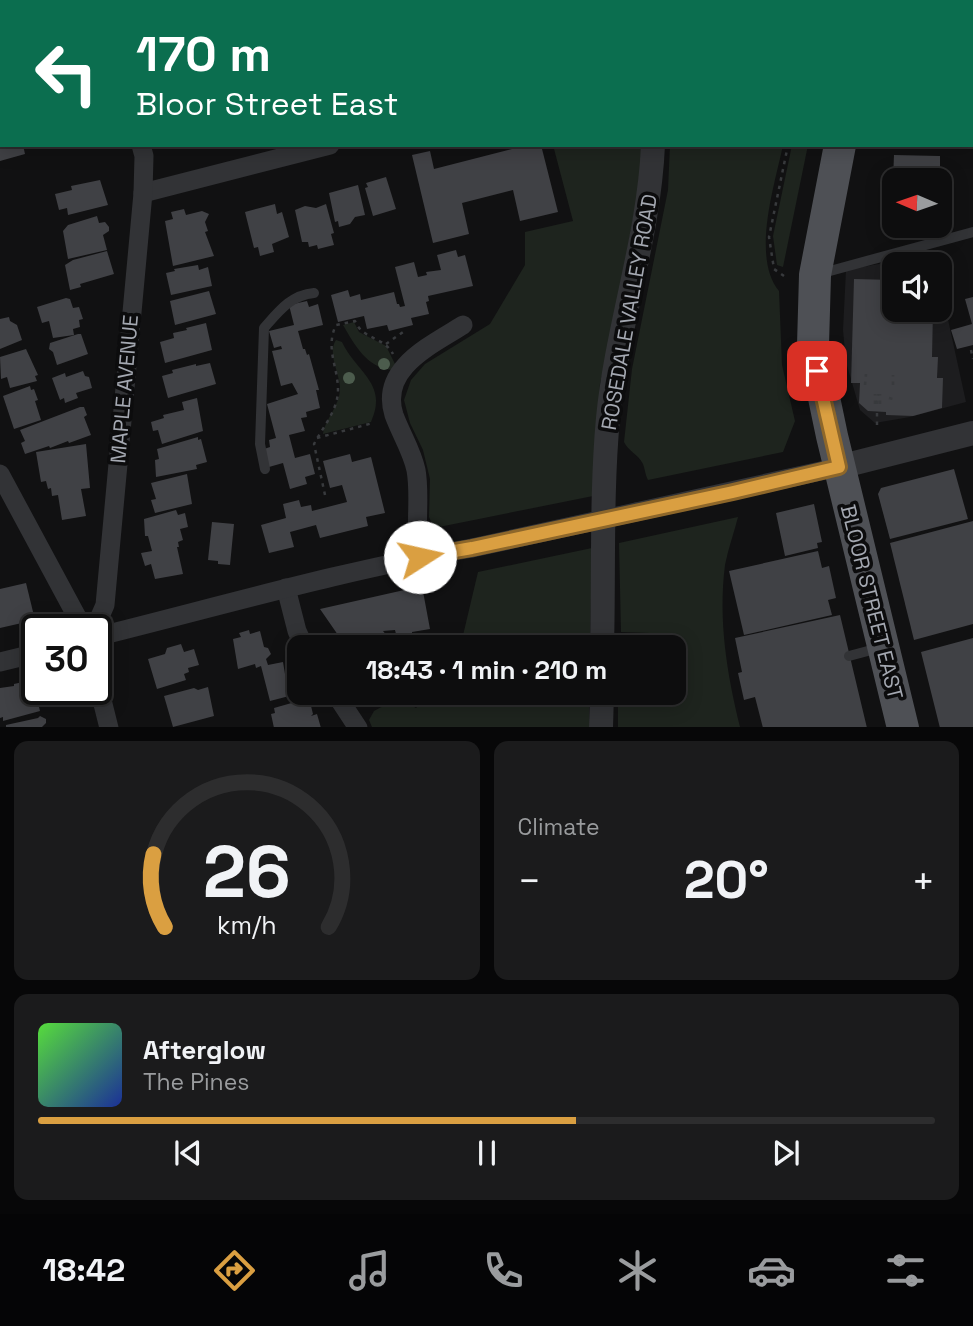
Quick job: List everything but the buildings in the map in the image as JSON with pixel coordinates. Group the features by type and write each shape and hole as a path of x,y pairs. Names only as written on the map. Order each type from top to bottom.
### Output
{"main road":[{"name":"BLOOR STREET EAST","path":"839,147 800,276 839,467 903,727"}],"street":[{"name":"MAPLE AVENUE","path":"101,614 105,605 143,193 144,156 142,147"},
{"path":"143,193 320,147"},
{"name":"ROSEDALE VALLEY ROAD","path":"602,635 604,485 608,418 651,185 653,147"},
{"path":"420,557 416,536 416,473 394,414 393,387 401,369 409,360 463,325"},
{"path":"112,633 420,557 733,492 973,433"},
{"path":"0,474 75,614"},
{"path":"286,589 299,635"},
{"path":"0,662 21,657"},
{"path":"103,705 109,727"},
{"path":"343,705 358,727"},
{"path":"601,727 602,705"}],"lane":[{"path":"800,276 973,232"},
{"path":"265,469 260,444 264,328 288,301 299,294 314,293"},
{"path":"849,656 883,647"}],"path":[{"path":"788,147 769,237 774,269 800,276"},
{"path":"325,495 314,444 334,409 337,397 331,342 336,325 355,321 361,332 386,344 392,351"},
{"path":"386,344 403,332"},
{"path":"971,350 973,359"},
{"path":"866,374 866,385"},
{"path":"892,385 893,375"},
{"path":"878,394 878,404"},
{"path":"877,411 877,425"},
{"path":"317,438 373,424"}],"shaded area":[{"path":"554,147 644,147 610,344 600,383 593,496 434,528 429,517 430,479 423,450 410,423 404,400 411,380 425,364 490,324 525,265 525,232 573,221"},
{"path":"670,147 783,147 771,199 766,240 771,277 779,291 782,365 795,421 783,452 648,480 643,464 624,442 632,369 668,190"},
{"path":"792,147 808,147 783,267 777,265 773,236"},
{"path":"882,263 882,322 949,322 966,402 875,423 860,410 846,362 843,330 846,270"},
{"path":"354,322 359,332 386,346 395,364 392,370 375,365 357,347 343,325"},
{"path":"336,340 342,342 368,379 376,398 375,409 371,422 323,434 340,388 333,351"},
{"path":"738,517 725,565 723,626 731,687 740,727 618,727 618,705 686,705 686,635 621,632 619,543"},
{"path":"592,548 590,635 463,635 478,572"},
{"path":"385,705 411,705 416,708 419,705 589,705 589,727 372,727 369,720 374,711"}],"route":[{"path":"420,557 733,492 839,467 817,371"}]}
